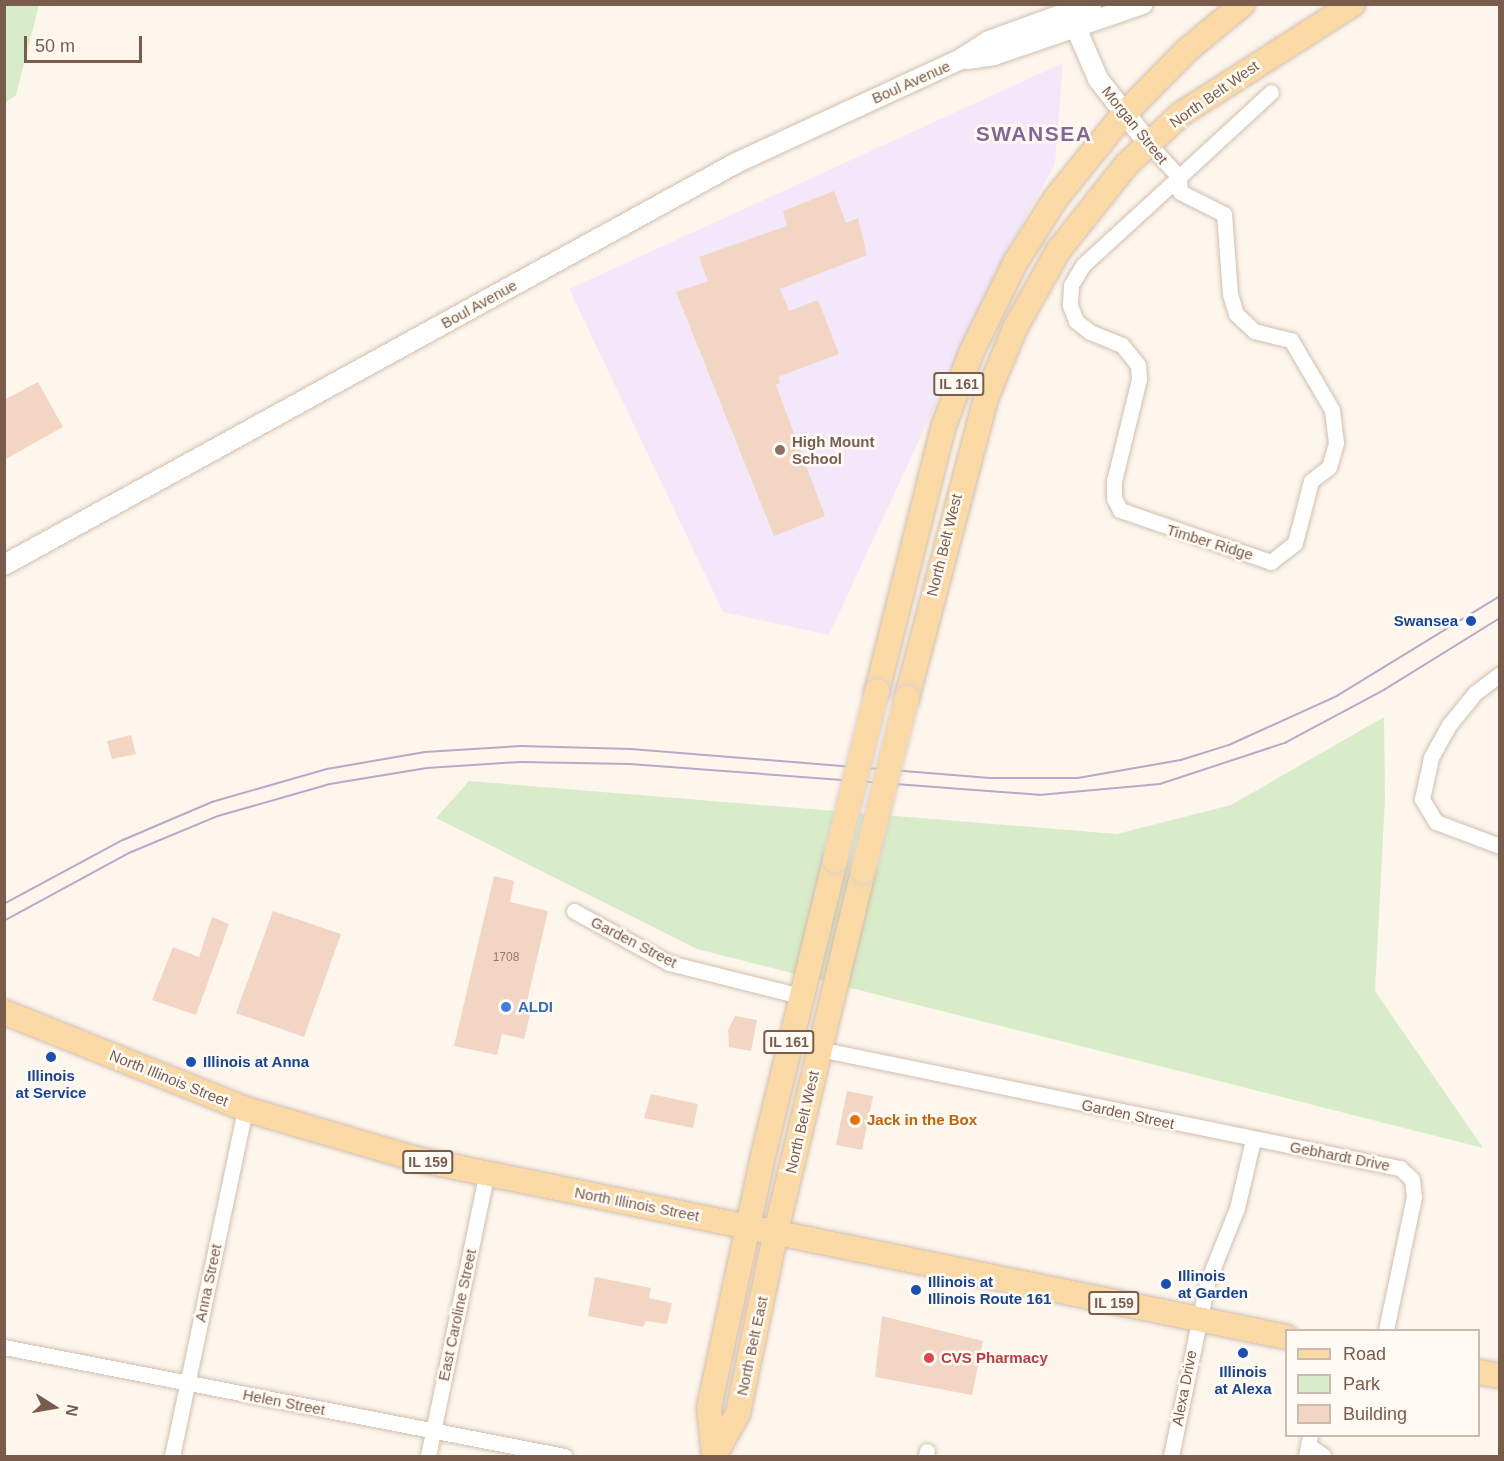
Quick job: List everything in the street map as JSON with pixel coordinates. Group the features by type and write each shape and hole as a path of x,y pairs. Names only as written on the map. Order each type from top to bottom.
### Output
{"main road":[{"name":"North Belt West","path":"747,1226 800,996 935,457 971,353 1028,242 1123,115 1187,50 1243,4"},
{"name":"North Belt West","path":"776,1231 961,478 1003,356 1034,290 1070,233 1149,144 1214,90 1353,4"},
{"name":"North Illinois Street","path":"4,1012 244,1109 416,1160 776,1231 1285,1337"},
{"name":"North Belt East","path":"714,1456 709,1408 747,1226"},
{"name":"North Belt East","path":"714,1456 738,1413 776,1231"},
{"path":"1480,1372 1500,1376"}],"street":[{"name":"Boul Avenue","path":"4,565 736,163 961,59 994,55 1091,4"},
{"name":"Boul Avenue","path":"1071,15 1143,4"},
{"name":"Morgan Street","path":"1071,15 1098,79 1123,115 1179,177"},
{"name":"Timber Ridge","path":"1179,177 1180,192 1224,214 1230,294 1236,314 1254,331 1291,340 1332,410 1336,442 1329,467 1311,481 1295,543 1271,562 1146,522 1120,510 1114,498 1139,379 1138,365 1122,345 1090,332 1076,321 1070,305 1071,285 1083,265 1271,92"},
{"path":"1500,674 1475,693 1449,725 1431,758 1422,786 1428,812 1454,831 1500,846"},
{"name":"Garden Street","path":"574,910 669,963 800,996"},
{"name":"Garden Street","path":"819,1049 1253,1140"},
{"name":"Anna Street","path":"172,1456 244,1109"},
{"path":"1198,1320 1207,1283 1237,1208 1253,1140"},
{"name":"Gebhardt Drive","path":"1253,1140 1401,1168 1412,1179 1414,1197 1386,1329"},
{"name":"East Caroline Street","path":"428,1456 486,1175"},
{"name":"Alexa Drive","path":"1171,1456 1198,1320"},
{"name":"Helen Street","path":"4,1347 564,1456"},
{"path":"1308,1446 1324,1456"}],"shaded area":[{"name":"High Mount School","path":"1063,63 1055,164 1003,259 829,635 723,612 569,289"}],"green space":[{"path":"5,4 39,5 16,95 5,103"},
{"path":"1384,717 1385,798 1375,991 1483,1148 697,949 436,818 469,781 1117,834 1231,805"}],"building":[{"name":"High Mount School","path":"834,191 846,223 858,218 867,255 780,289 789,311 818,300 839,354 778,377 780,383 776,385 825,516 774,536 676,292 708,281 699,257 787,226 783,211"},
{"path":"38,382 63,427 4,460 4,400"},
{"path":"131,735 136,754 112,759 107,741"},
{"path":"494,876 514,881 510,902 548,911 526,1006 532,1007 524,1039 502,1034 497,1055 454,1046"},
{"path":"273,911 341,934 304,1037 236,1013"},
{"path":"212,917 229,924 196,1015 152,1000 173,947 199,957"},
{"path":"735,1016 757,1020 751,1051 729,1047 728,1030"},
{"name":"Jack in the Box","path":"847,1091 873,1096 862,1150 836,1145"},
{"path":"651,1094 698,1104 693,1128 644,1118"},
{"path":"595,1277 651,1288 649,1298 672,1303 667,1324 646,1321 643,1327 588,1316"},
{"name":"CVS Pharmacy","path":"882,1316 983,1341 972,1395 875,1377"}],"tram line":[{"path":"4,904 123,840 212,802 327,769 425,752 521,746 631,749 990,778 1078,778 1181,760 1229,745 1337,696 1500,596"},
{"path":"4,921 129,853 218,816 330,784 427,768 521,762 630,764 1039,795 1160,784 1285,743 1384,690 1500,618"}],"place":[{"name":"High Mount School","path":"780,450"},
{"name":"Swansea","path":"1471,621"},
{"name":"ALDI","path":"506,1007"},
{"name":"Illinois at Service","path":"51,1057"},
{"name":"Illinois at Anna","path":"191,1062"},
{"name":"Jack in the Box","path":"855,1120"},
{"name":"Illinois at Garden","path":"1166,1284"},
{"name":"Illinois at Illinois Route 161","path":"916,1290"},
{"name":"Illinois at Alexa","path":"1243,1353"},
{"name":"CVS Pharmacy","path":"929,1358"}],"district":[{"name":"SWANSEA","path":"1034,134"}]}
